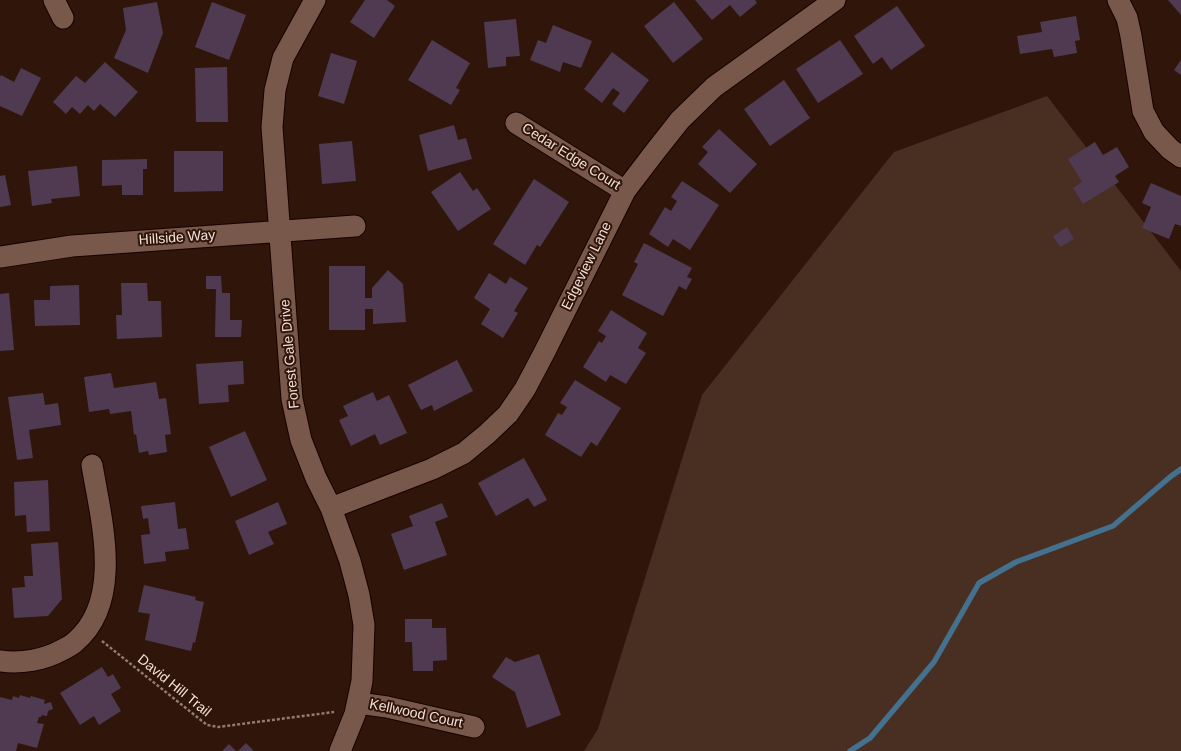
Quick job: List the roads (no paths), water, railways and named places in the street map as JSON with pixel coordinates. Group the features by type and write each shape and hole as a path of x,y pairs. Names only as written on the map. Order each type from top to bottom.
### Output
{"street":[{"name":"Forest Gale Drive","path":"315,0 283,58 275,90 272,127 292,399 301,440 316,478 331,508 350,561 359,595 364,625 362,681 356,708 340,751"},
{"name":"Edgeview Lane","path":"331,508 432,468 464,452 487,434 508,414 525,389 544,353 625,191 680,120 714,87 835,0"},
{"path":"1118,0 1127,18 1143,111 1154,132 1170,150 1181,157"},
{"name":"Cedar Edge Court","path":"516,123 625,191"},
{"name":"Hillside Way","path":"0,257 72,246 355,226"},
{"path":"0,661 10,662 44,658 75,643 96,616 102,601 104,585 104,539 92,465"},
{"name":"Kellwood Court","path":"356,708 387,707 474,727"}],"waterway":[{"path":"850,751 870,738 934,662 979,583 1016,562 1113,526 1181,469"}]}
